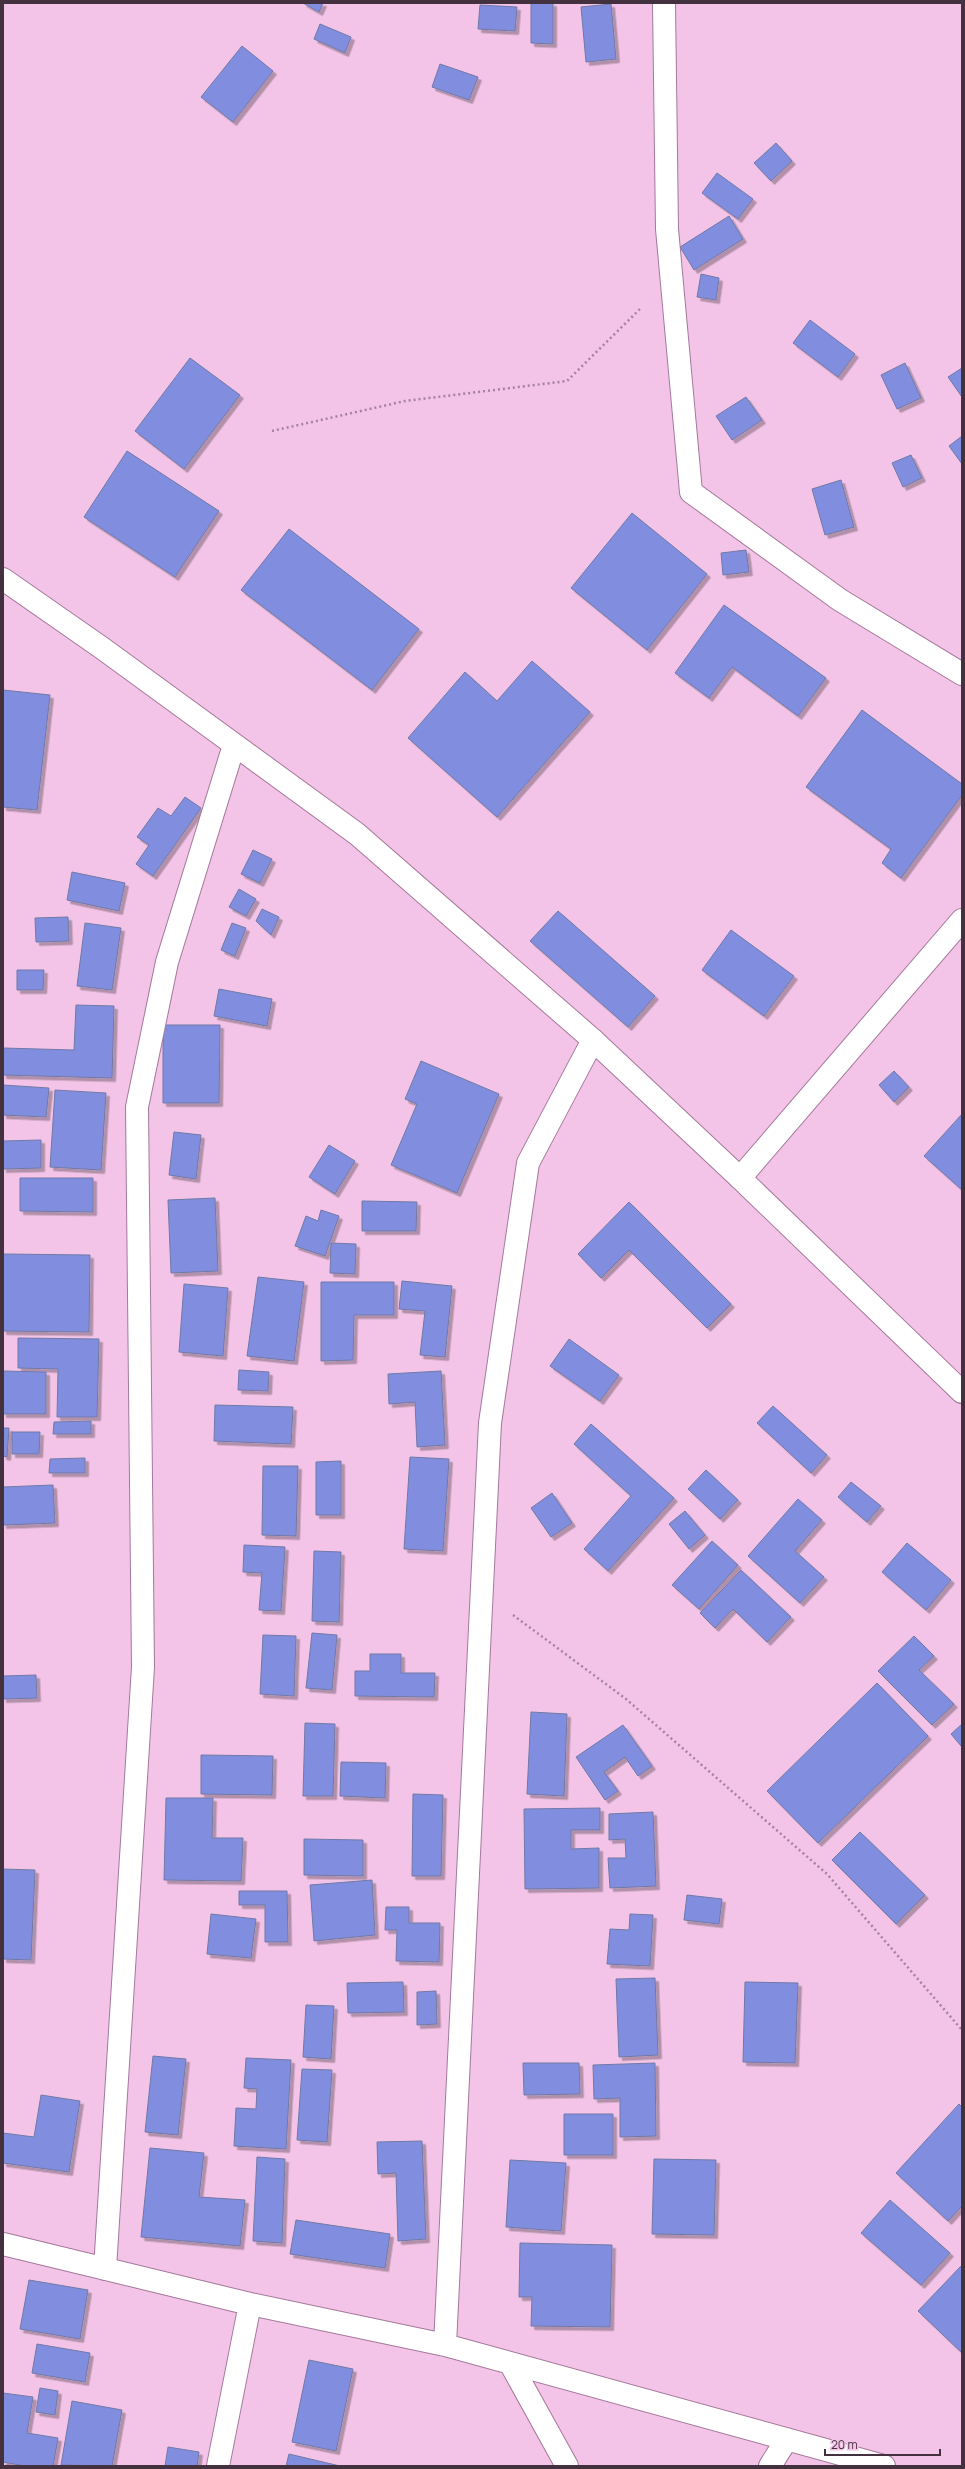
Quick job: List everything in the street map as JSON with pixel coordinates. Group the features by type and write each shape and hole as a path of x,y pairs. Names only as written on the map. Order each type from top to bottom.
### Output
{"street":[{"path":"664,3 667,229 691,492 840,600 962,674"},
{"path":"3,579 357,834 593,1040 740,1178 962,1392"},
{"path":"104,2269 143,1667 138,1107 167,962 234,745"},
{"path":"740,1178 962,920"},
{"path":"445,2345 490,1423 528,1163 593,1040"},
{"path":"3,2244 250,2304 445,2345 787,2438 884,2466"},
{"path":"218,2466 250,2304"},
{"path":"510,2363 567,2466"},
{"path":"770,2466 787,2438"}],"path":[{"path":"272,431 405,401 567,381 672,277"},
{"path":"482,1592 626,1699 827,1874 962,2030"}],"building":[{"path":"303,3 323,3 319,12"},
{"path":"531,3 553,3 553,44 531,43"},
{"path":"611,4 616,59 586,62 581,7"},
{"path":"480,5 517,7 515,31 478,29"},
{"path":"320,24 351,37 345,53 314,39"},
{"path":"242,46 273,71 233,122 201,97"},
{"path":"440,64 478,77 469,100 432,87"},
{"path":"776,143 792,161 771,181 754,163"},
{"path":"717,173 753,199 738,219 702,193"},
{"path":"729,216 743,239 694,270 680,247"},
{"path":"701,274 719,278 716,300 697,297"},
{"path":"810,320 855,354 838,377 793,343"},
{"path":"190,358 240,395 184,469 135,431"},
{"path":"905,363 921,398 897,409 881,375"},
{"path":"962,368 962,397 948,377"},
{"path":"746,397 762,420 732,440 716,416"},
{"path":"962,436 962,464 949,446"},
{"path":"127,451 219,511 175,577 84,517"},
{"path":"911,455 922,478 903,487 892,463"},
{"path":"841,480 854,527 825,535 812,489"},
{"path":"632,513 707,574 647,650 571,588"},
{"path":"289,529 419,629 372,690 241,590"},
{"path":"746,550 749,572 723,575 721,553"},
{"path":"724,605 826,678 798,716 732,667 709,698 675,673"},
{"path":"532,661 590,712 497,817 408,738 465,672 497,701"},
{"path":"3,690 50,695 37,810 3,807"},
{"path":"862,710 962,784 962,795 901,878 882,863 891,849 806,787"},
{"path":"185,797 201,808 153,876 136,864 149,845 137,837 158,808 171,816"},
{"path":"253,850 272,859 260,883 241,874"},
{"path":"72,872 125,883 119,911 67,900"},
{"path":"239,889 256,899 246,916 229,907"},
{"path":"262,909 279,917 271,935 256,921"},
{"path":"558,911 655,996 628,1027 530,941"},
{"path":"68,917 69,941 36,942 35,918"},
{"path":"85,923 121,928 112,990 77,986"},
{"path":"232,923 246,928 235,956 221,950"},
{"path":"731,930 794,976 764,1016 702,970"},
{"path":"17,970 44,970 43,990 17,990"},
{"path":"219,989 272,999 267,1026 214,1016"},
{"path":"76,1005 114,1006 112,1078 3,1075 3,1048 74,1050"},
{"path":"163,1025 220,1025 219,1103 163,1103"},
{"path":"421,1061 499,1094 457,1193 391,1165 417,1104 405,1099"},
{"path":"894,1071 909,1087 894,1102 879,1085"},
{"path":"3,1085 49,1088 46,1117 3,1115"},
{"path":"55,1090 106,1093 101,1170 50,1167"},
{"path":"962,1114 962,1190 924,1156"},
{"path":"174,1132 201,1135 196,1179 169,1175"},
{"path":"41,1140 41,1168 3,1169 3,1141"},
{"path":"329,1145 355,1161 335,1194 309,1177"},
{"path":"20,1178 93,1178 93,1212 20,1211"},
{"path":"215,1198 218,1271 171,1273 168,1200"},
{"path":"362,1201 417,1202 416,1231 362,1231"},
{"path":"629,1202 731,1304 707,1328 629,1250 601,1278 578,1254"},
{"path":"321,1210 339,1216 325,1256 295,1246 306,1216 318,1221"},
{"path":"331,1243 356,1244 355,1274 330,1273"},
{"path":"3,1254 90,1255 89,1332 3,1331"},
{"path":"258,1277 304,1282 294,1361 247,1356"},
{"path":"402,1281 452,1286 445,1357 420,1355 425,1311 399,1309"},
{"path":"321,1282 394,1282 394,1315 354,1315 353,1360 321,1361"},
{"path":"184,1284 228,1288 223,1356 179,1352"},
{"path":"18,1338 99,1339 97,1417 57,1417 58,1369 18,1368"},
{"path":"569,1339 619,1375 600,1401 550,1366"},
{"path":"239,1370 269,1372 268,1391 238,1390"},
{"path":"3,1371 46,1372 46,1414 3,1414"},
{"path":"441,1371 445,1445 417,1447 415,1402 389,1404 388,1374"},
{"path":"215,1405 293,1407 291,1444 214,1441"},
{"path":"773,1406 827,1455 811,1473 757,1423"},
{"path":"91,1421 91,1434 53,1434 54,1422"},
{"path":"591,1424 674,1498 608,1571 584,1549 631,1496 574,1444"},
{"path":"3,1428 9,1428 7,1457 3,1456"},
{"path":"12,1432 40,1432 39,1454 12,1454"},
{"path":"410,1457 449,1459 443,1551 404,1549"},
{"path":"85,1458 85,1473 49,1473 50,1459"},
{"path":"341,1461 341,1515 316,1515 316,1462"},
{"path":"263,1466 298,1466 296,1536 262,1535"},
{"path":"706,1470 738,1500 720,1519 688,1489"},
{"path":"851,1482 881,1506 867,1522 838,1497"},
{"path":"53,1485 55,1523 3,1525 3,1487"},
{"path":"552,1493 572,1523 551,1537 531,1508"},
{"path":"798,1499 822,1520 795,1551 824,1577 800,1603 748,1556"},
{"path":"685,1511 705,1535 689,1549 669,1524"},
{"path":"712,1541 738,1565 699,1609 672,1585"},
{"path":"907,1543 951,1580 926,1610 882,1572"},
{"path":"244,1545 285,1547 281,1611 259,1610 262,1573 243,1572"},
{"path":"314,1551 341,1552 339,1622 312,1621"},
{"path":"741,1570 791,1617 767,1642 733,1609 715,1628 700,1613"},
{"path":"312,1633 337,1635 332,1690 306,1688"},
{"path":"263,1635 296,1636 294,1696 260,1694"},
{"path":"914,1636 934,1656 919,1670 954,1704 932,1725 878,1671"},
{"path":"370,1654 401,1654 401,1673 435,1673 434,1697 355,1696 355,1671 370,1671"},
{"path":"36,1675 37,1698 3,1699 3,1676"},
{"path":"877,1683 928,1736 818,1843 767,1791"},
{"path":"531,1712 567,1714 564,1796 527,1794"},
{"path":"305,1723 335,1724 333,1796 303,1796"},
{"path":"962,1724 962,1747 951,1734"},
{"path":"623,1725 652,1766 638,1776 625,1757 604,1772 618,1791 605,1800 576,1757"},
{"path":"201,1755 273,1756 272,1795 201,1794"},
{"path":"341,1762 386,1763 385,1798 340,1796"},
{"path":"413,1794 443,1795 441,1876 412,1876"},
{"path":"166,1798 213,1798 212,1838 243,1838 241,1881 164,1880"},
{"path":"600,1808 600,1830 571,1830 571,1849 599,1848 599,1888 525,1889 524,1809"},
{"path":"653,1812 656,1886 610,1888 608,1858 626,1858 625,1839 609,1840 609,1814"},
{"path":"860,1832 925,1895 896,1924 832,1860"},
{"path":"304,1839 363,1840 363,1876 304,1875"},
{"path":"3,1869 35,1870 31,1960 3,1959"},
{"path":"372,1880 375,1935 314,1941 310,1885"},
{"path":"239,1891 287,1891 288,1942 265,1942 265,1905 239,1905"},
{"path":"687,1895 722,1899 719,1924 684,1920"},
{"path":"386,1907 409,1907 409,1923 440,1923 439,1962 396,1961 397,1930 385,1930"},
{"path":"211,1914 256,1919 251,1958 207,1954"},
{"path":"630,1914 653,1915 650,1966 607,1964 610,1929 629,1930"},
{"path":"655,1978 658,2055 619,2057 616,1979"},
{"path":"403,1982 404,2012 348,2013 347,1983"},
{"path":"745,1982 798,1983 795,2063 743,2062"},
{"path":"436,1991 437,2024 417,2025 417,1992"},
{"path":"306,2005 334,2006 331,2059 303,2057"},
{"path":"153,2056 186,2059 178,2135 145,2132"},
{"path":"246,2058 291,2060 286,2149 234,2146 236,2108 256,2109 257,2089 244,2088"},
{"path":"523,2063 579,2063 580,2094 524,2095"},
{"path":"655,2063 656,2136 620,2137 620,2098 594,2099 593,2065"},
{"path":"302,2069 332,2070 327,2142 297,2140"},
{"path":"41,2095 80,2101 69,2172 3,2163 3,2133 34,2137"},
{"path":"959,2104 962,2107 962,2206 948,2221 896,2173"},
{"path":"564,2114 613,2114 613,2155 564,2155"},
{"path":"422,2141 426,2239 398,2241 396,2173 378,2174 377,2142"},
{"path":"150,2148 204,2153 199,2197 245,2200 240,2246 141,2237"},
{"path":"257,2157 285,2159 282,2243 253,2241"},
{"path":"654,2159 716,2160 714,2235 652,2234"},
{"path":"510,2160 566,2163 561,2231 506,2227"},
{"path":"890,2200 950,2253 921,2285 861,2233"},
{"path":"296,2220 390,2234 385,2268 290,2254"},
{"path":"520,2243 612,2245 610,2327 531,2326 532,2297 519,2297"},
{"path":"962,2265 962,2353 918,2311"},
{"path":"29,2280 88,2290 80,2339 20,2329"},
{"path":"37,2344 90,2353 85,2382 32,2373"},
{"path":"309,2360 353,2369 336,2451 292,2442"},
{"path":"40,2388 58,2391 55,2415 36,2412"},
{"path":"3,2393 33,2397 27,2433 58,2438 53,2466 25,2466 3,2462"},
{"path":"72,2401 122,2410 112,2466 61,2465"},
{"path":"168,2447 199,2452 197,2466 165,2466"},
{"path":"289,2454 340,2466 286,2466"}]}
